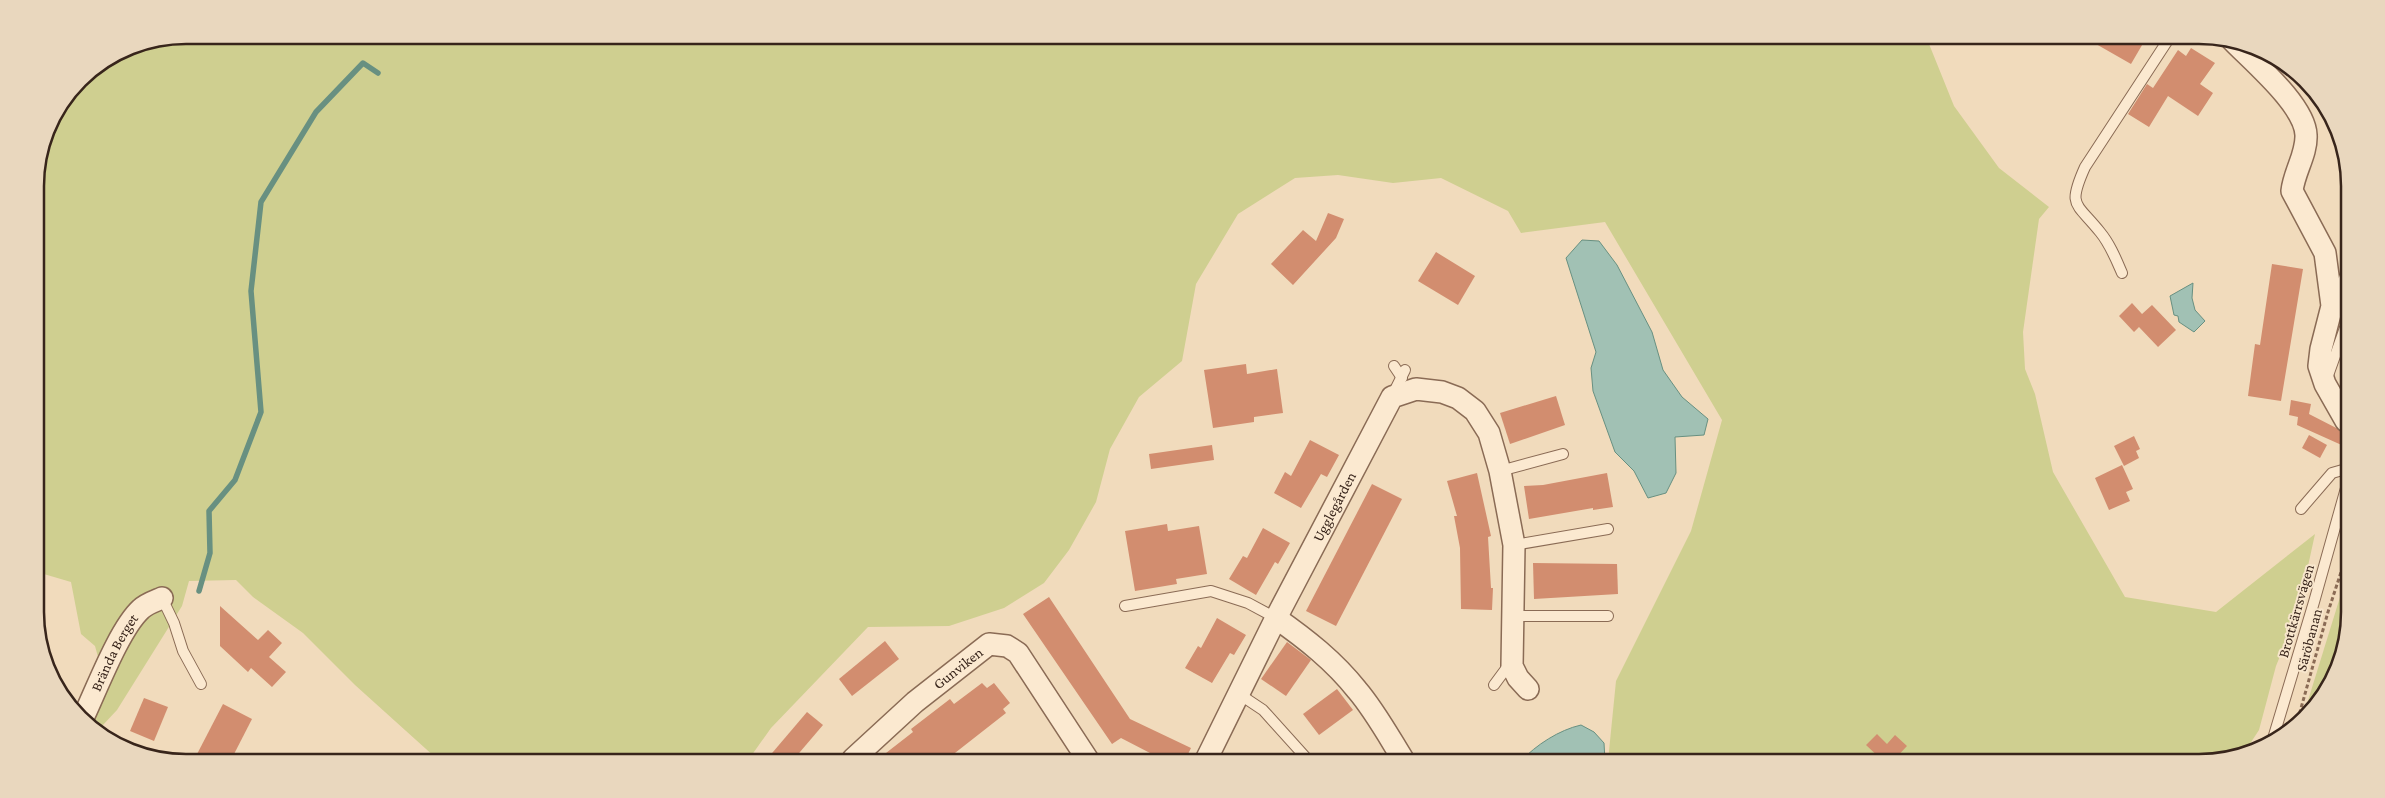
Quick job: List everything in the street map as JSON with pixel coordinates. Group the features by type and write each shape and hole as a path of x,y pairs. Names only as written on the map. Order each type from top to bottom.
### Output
{"street":[{"path":"2242,50 2286,97 2304,123 2306,136 2292,191 2325,253 2330,276 2332,306 2321,349 2319,366 2325,384 2341,412"},
{"path":"1400,382 1416,389 1442,392 1458,398 1475,411 1489,433 1500,471 1514,545 1512,661 1518,678 1528,689"},
{"name":"Ugglegården","path":"1209,754 1276,618 1400,382"},
{"name":"Brända Berget","path":"85,713 117,644 125,631 141,609 162,598"},
{"path":"1276,618 1310,642 1335,664 1358,691 1399,754"},
{"name":"Gunviken","path":"859,754 915,702 989,644 1007,646 1018,653 1084,754"}],"lane":[{"path":"2122,273 2108,242 2078,208 2075,197 2077,185 2085,167 2165,44"},
{"path":"2332,306 2341,288"},
{"path":"2325,384 2341,339"},
{"path":"1394,366 1400,382"},
{"path":"1500,471 1563,454"},
{"path":"2300,509 2332,473 2341,470"},
{"name":"Brottkärrsvägen","path":"2275,732 2341,506"},
{"path":"1514,545 1608,530"},
{"path":"1125,606 1211,591 1248,603 1276,618"},
{"path":"162,598 174,623 183,651 201,684"},
{"path":"1513,616 1608,616"},
{"path":"1494,686 1512,661"},
{"path":"1239,694 1263,710 1303,754"}],"path":[{"name":"Säröbanan","path":"2300,712 2341,572"}],"green space":[{"path":"186,44 1929,44 1954,106 1999,168 2049,207 2039,219 2023,332 2025,369 2035,394 2053,472 2125,597 2216,612 2315,534 2298,612 2276,666 2259,730 2250,744 2227,752 2208,754 1609,754 1616,681 1691,531 1722,420 1605,222 1521,233 1508,211 1441,178 1393,183 1338,175 1295,178 1238,214 1196,284 1182,361 1139,397 1110,449 1096,502 1069,550 1044,583 1004,608 949,626 868,627 771,728 753,754 432,754 355,685 303,633 253,597 236,580 189,581 182,606 117,710 102,726 87,715 105,682 95,646 81,634 71,582 44,574 44,177 46,158 55,131 63,115 73,99 92,79 115,63 140,51 158,46"},
{"path":"2341,594 2340,631 2336,649 2327,675 2307,705"}],"shaded area":[{"path":"1582,240 1599,241 1617,265 1652,332 1663,370 1682,397 1708,419 1704,435 1675,437 1676,473 1666,493 1648,498 1634,471 1615,452 1593,391 1591,368 1596,352 1566,258"},
{"path":"2193,283 2192,298 2195,310 2205,321 2194,332 2179,322 2178,316 2174,315 2170,296"},
{"path":"1581,725 1594,732 1604,743 1605,754 1529,754 1548,739"}],"building":[{"path":"2096,44 2143,44 2131,64"},
{"path":"2191,48 2215,63 2200,84 2213,93 2198,116 2168,96 2149,127 2128,114 2147,84 2153,88 2178,50 2186,56"},
{"path":"1328,213 1344,219 1336,238 1293,285 1271,264 1303,230 1316,241"},
{"path":"1436,252 1475,276 1458,305 1418,281"},
{"path":"2272,264 2303,269 2281,401 2248,396 2255,344 2260,345"},
{"path":"2132,303 2142,314 2152,305 2176,330 2158,347 2139,327 2134,332 2119,316"},
{"path":"1246,364 1247,374 1277,369 1283,413 1254,417 1254,422 1213,428 1204,370"},
{"path":"1556,396 1565,425 1510,444 1500,413"},
{"path":"2291,400 2311,404 2309,414 2341,430 2341,445 2297,425 2298,417 2289,415"},
{"path":"2309,435 2327,445 2320,458 2302,448"},
{"path":"2134,436 2140,449 2136,451 2139,458 2124,466 2114,446"},
{"path":"1310,440 1339,455 1327,477 1321,474 1301,508 1274,493 1285,472 1291,476"},
{"path":"1212,445 1214,460 1151,469 1149,454"},
{"path":"2122,465 2133,489 2126,492 2130,501 2109,510 2095,478"},
{"path":"1477,473 1491,536 1488,537 1491,588 1493,588 1492,610 1461,609 1460,548 1454,516 1457,516 1447,481"},
{"path":"1607,473 1613,507 1593,510 1593,508 1529,519 1524,486 1543,485"},
{"path":"1372,484 1402,499 1336,626 1306,611"},
{"path":"1167,524 1168,531 1199,526 1207,574 1176,579 1177,584 1135,591 1125,531"},
{"path":"1263,528 1290,543 1278,564 1275,562 1256,595 1229,579 1243,556 1247,558"},
{"path":"1533,563 1617,564 1618,594 1534,599"},
{"path":"1049,597 1130,719 1191,748 1188,754 1150,754 1121,738 1112,744 1023,614"},
{"path":"220,606 258,640 268,630 282,643 269,657 286,672 272,687 251,668 248,672 220,646"},
{"path":"1217,618 1246,635 1234,655 1230,653 1212,683 1185,668 1198,646 1201,648"},
{"path":"885,641 899,659 852,696 839,679"},
{"path":"1287,642 1311,660 1286,696 1261,679"},
{"path":"982,683 987,688 994,683 1010,703 1003,709 1006,713 954,754 885,754 913,732 911,729 950,699 954,704"},
{"path":"1337,689 1353,710 1319,735 1303,714"},
{"path":"144,698 168,707 154,741 130,731"},
{"path":"223,704 252,719 234,754 197,754"},
{"path":"807,712 823,725 798,754 771,754"},
{"path":"1877,734 1887,744 1895,735 1907,746 1900,754 1876,754 1866,745"}],"waterway":[{"path":"199,591 210,553 209,511 235,480 261,412 251,291 261,202 316,112 363,63 378,73"}]}
